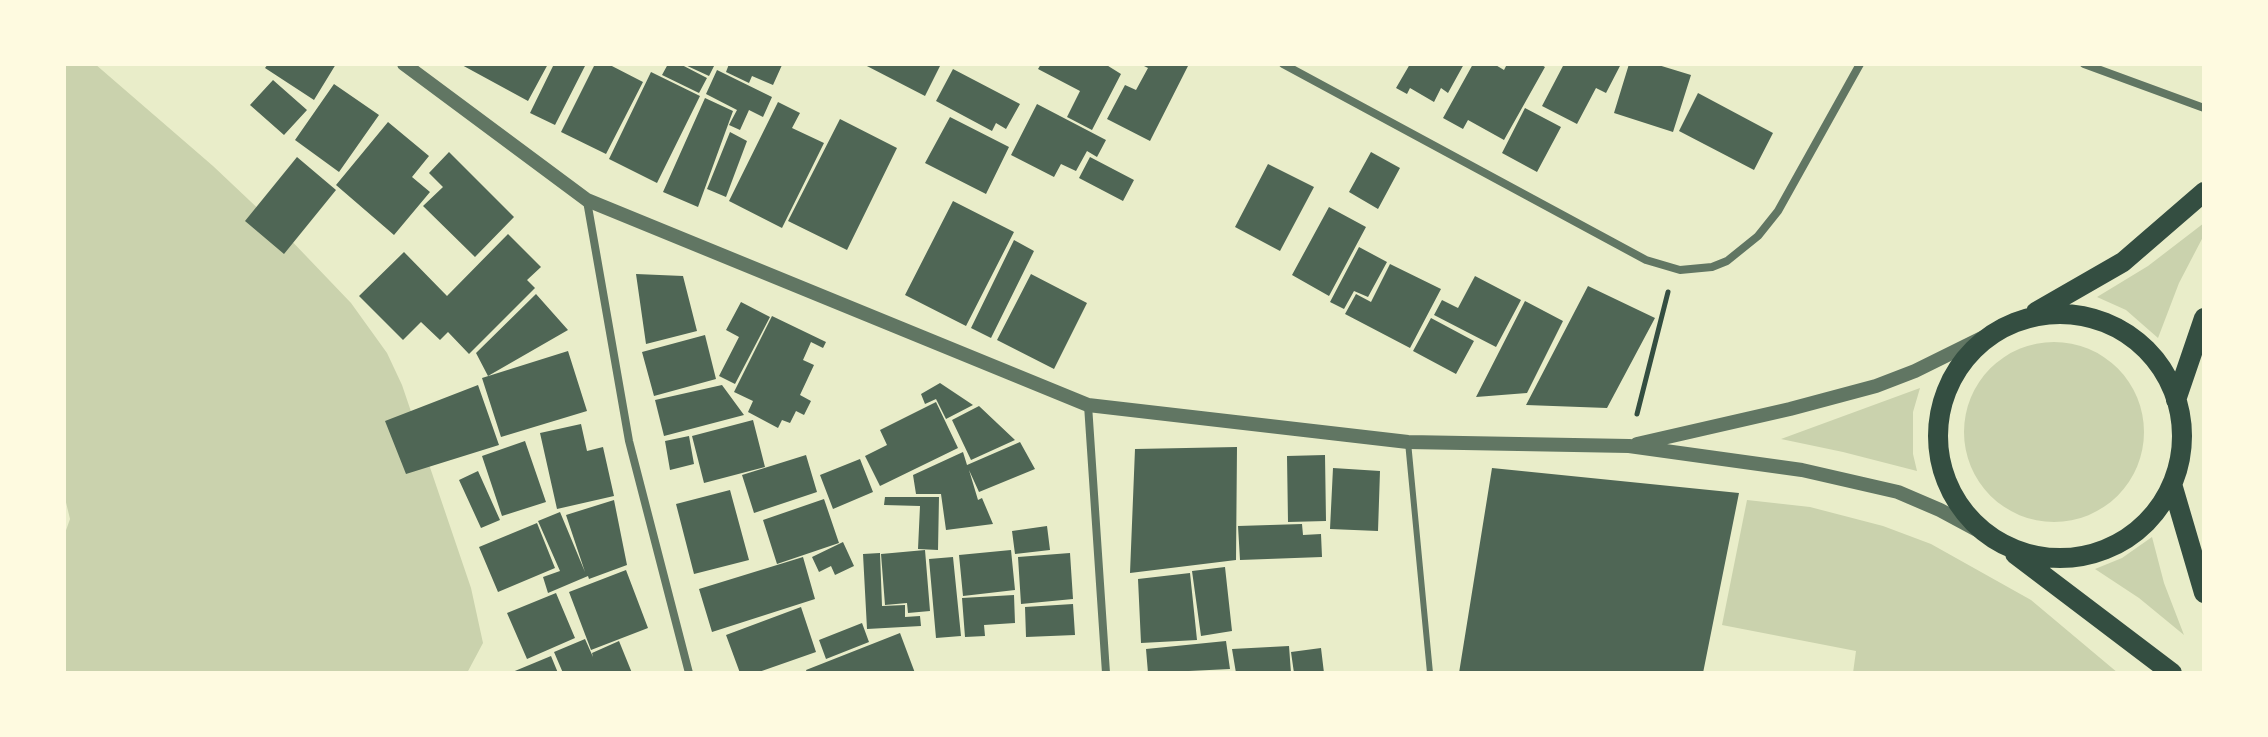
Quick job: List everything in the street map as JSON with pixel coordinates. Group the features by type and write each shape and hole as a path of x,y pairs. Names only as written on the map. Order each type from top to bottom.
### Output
{"main road":[{"path":"2172,673 1977,526 1953,495 1940,458 1938,439 1944,398 1966,360 2000,329 2062,299 2123,262 2204,192"},
{"path":"1992,538 2027,554 2047,558 2085,556 2121,542 2152,517 2172,484 2178,465 2181,422 2169,380 2157,361 2133,339 2105,322 2062,314 2040,316 2000,329"},
{"path":"2176,400 2204,318"},
{"path":"2172,484 2204,593"}],"street":[{"path":"404,64 587,200 1088,405 1408,442 1629,446 1852,479 1898,492 1992,538"},
{"path":"1283,64 1646,260 1674,269 1696,270 1727,261 1758,236 1778,211 1860,64"},
{"path":"2084,64 2204,108"},
{"path":"587,200 629,441 689,673"},
{"path":"1629,446 1876,386 1915,371 2000,329"},
{"path":"1088,405 1106,673"}],"lane":[{"path":"1408,442 1430,673"}],"path":[{"path":"1629,446 1674,269"}],"green space":[{"path":"64,64 95,64 213,166 285,234 351,303 387,353 402,385 471,588 483,643 467,673 64,673 64,536 70,519 64,494"},
{"path":"2204,223 2204,235 2179,283 2158,338 2126,310 2097,297 2148,266"},
{"path":"2054,342 2072,343 2089,349 2118,368 2137,397 2143,414 2143,450 2137,467 2118,496 2089,515 2072,521 2054,522 2036,521 2019,515 1990,496 1971,467 1965,450 1964,432 1965,414 1971,397 1990,368 2019,349 2036,343"},
{"path":"1920,388 1913,412 1913,454 1917,471 1781,439"},
{"path":"1747,500 1810,507 1883,526 1931,544 2031,600 2118,673 1853,673 1856,651 1722,625"},
{"path":"2152,537 2164,583 2184,635 2139,598 2095,569 2122,558"}],"building":[{"path":"268,64 336,64 314,100 265,68"},
{"path":"460,64 548,64 528,101"},
{"path":"554,64 586,64 555,125 530,113"},
{"path":"595,64 608,64 643,82 606,154 561,132"},
{"path":"668,64 680,64 707,78 699,93 662,75"},
{"path":"683,64 715,64 709,76"},
{"path":"729,64 782,65 773,85 752,76 749,83 726,72"},
{"path":"863,64 941,64 925,96"},
{"path":"1041,64 1105,64 1121,74 1092,130 1067,117 1080,91 1038,69"},
{"path":"1140,64 1189,64 1150,141 1107,119 1125,85 1136,90 1148,68"},
{"path":"1410,64 1464,64 1448,93 1441,88 1434,102 1410,88 1407,94 1396,88"},
{"path":"1473,64 1494,64 1504,70 1507,64 1540,64 1545,67 1504,140 1468,120 1463,129 1443,118"},
{"path":"1564,64 1621,64 1606,93 1596,88 1577,124 1542,106"},
{"path":"1629,64 1655,64 1691,75 1673,132 1614,113"},
{"path":"953,69 1020,104 1006,129 996,123 992,131 936,101"},
{"path":"717,70 772,97 763,117 749,110 740,130 729,125 737,110 706,94"},
{"path":"651,72 700,96 657,183 609,159"},
{"path":"273,80 307,110 284,135 250,105"},
{"path":"334,84 379,115 339,172 295,140"},
{"path":"1698,93 1773,133 1754,170 1679,131"},
{"path":"705,98 733,111 698,207 663,192"},
{"path":"778,102 800,113 792,128 824,143 782,228 729,201"},
{"path":"1037,104 1106,140 1097,157 1087,151 1076,171 1061,164 1054,177 1011,155"},
{"path":"1525,108 1561,127 1537,172 1502,153"},
{"path":"950,117 1009,147 986,194 925,163"},
{"path":"840,119 897,148 847,250 788,221"},
{"path":"388,122 429,156 412,177 430,192 394,235 336,185"},
{"path":"730,132 747,141 726,197 707,189"},
{"path":"449,152 514,217 475,257 423,206 443,187 429,173"},
{"path":"1371,152 1400,168 1378,209 1349,192"},
{"path":"297,157 336,190 284,254 245,221"},
{"path":"1090,157 1134,180 1123,201 1079,178"},
{"path":"1268,164 1314,187 1280,251 1235,227"},
{"path":"953,201 1014,232 966,326 905,295"},
{"path":"1329,207 1366,227 1329,296 1292,275"},
{"path":"508,234 541,267 527,280 535,288 469,354 448,332 440,340 421,322 403,340 359,296 404,252 447,296"},
{"path":"1014,240 1034,251 991,338 971,328"},
{"path":"1359,247 1387,262 1368,297 1354,291 1344,309 1330,302"},
{"path":"1390,264 1441,289 1410,348 1345,314 1356,294 1371,302"},
{"path":"636,274 683,276 697,331 646,344"},
{"path":"1031,274 1087,303 1054,369 997,340"},
{"path":"1475,276 1521,300 1496,347 1434,315 1442,300 1458,308"},
{"path":"1588,286 1655,318 1607,408 1526,405"},
{"path":"536,294 568,330 488,376 476,353"},
{"path":"1525,301 1563,321 1527,393 1476,397"},
{"path":"741,302 770,317 735,384 719,376 739,337 726,330"},
{"path":"772,316 826,342 823,348 811,342 803,360 814,365 800,395 811,401 804,415 796,411 790,423 782,420 778,428 748,412 753,401 734,392"},
{"path":"1431,318 1474,341 1456,374 1413,351"},
{"path":"705,335 716,379 654,396 642,352"},
{"path":"568,351 587,411 501,437 482,378"},
{"path":"940,383 973,405 946,419 936,399 925,404 921,394"},
{"path":"478,385 499,445 406,474 385,421"},
{"path":"722,385 744,415 664,436 655,400"},
{"path":"936,402 958,448 880,486 865,456 887,445 880,430"},
{"path":"979,406 1015,440 971,460 952,420"},
{"path":"753,420 765,467 704,483 692,436"},
{"path":"581,424 587,451 603,447 614,496 557,509 540,433"},
{"path":"689,436 694,464 670,470 665,441"},
{"path":"525,441 546,502 502,516 482,456"},
{"path":"1020,442 1035,469 979,492 969,470 978,500 982,498 993,524 946,530 941,494 916,494 913,475 963,452 967,465"},
{"path":"1237,447 1236,560 1130,573 1135,449"},
{"path":"806,455 817,492 754,513 742,475"},
{"path":"1325,455 1326,521 1288,522 1287,456"},
{"path":"860,459 873,492 833,509 820,475"},
{"path":"1333,468 1380,471 1378,531 1330,529"},
{"path":"1492,468 1739,493 1703,673 1459,673"},
{"path":"478,471 500,520 481,528 459,480"},
{"path":"730,490 749,560 694,574 676,504"},
{"path":"885,497 939,497 938,550 918,549 920,506 884,505"},
{"path":"824,499 839,543 777,564 763,520"},
{"path":"614,500 627,565 589,579 588,576 548,593 543,577 560,571 538,521 560,512 585,572 566,515"},
{"path":"537,523 555,568 498,592 479,547"},
{"path":"1302,524 1303,535 1321,534 1322,557 1240,560 1238,526"},
{"path":"1047,526 1050,550 1015,554 1012,531"},
{"path":"843,542 854,566 835,575 831,566 819,572 812,557"},
{"path":"925,550 930,611 908,613 907,603 885,605 881,554"},
{"path":"1011,550 1015,590 963,596 959,555"},
{"path":"880,553 882,606 905,605 905,617 920,616 921,626 867,629 863,554"},
{"path":"1070,553 1073,599 1021,604 1018,557"},
{"path":"803,557 815,599 712,632 699,589"},
{"path":"953,557 961,636 936,638 929,559"},
{"path":"1225,567 1232,631 1201,636 1192,571"},
{"path":"626,570 648,628 591,650 569,592"},
{"path":"1190,573 1197,640 1141,643 1138,579"},
{"path":"556,593 575,638 527,659 507,613"},
{"path":"1014,595 1015,623 984,625 985,636 965,637 962,598"},
{"path":"1073,604 1075,635 1026,637 1025,607"},
{"path":"801,607 816,652 756,673 740,673 726,635"},
{"path":"862,623 869,642 826,659 819,640"},
{"path":"900,633 915,673 807,673 806,670"},
{"path":"585,639 593,657 592,653 619,641 632,673 563,673 554,652"},
{"path":"1226,641 1230,669 1148,673 1146,649"},
{"path":"1289,646 1291,673 1236,673 1232,649"},
{"path":"1321,648 1324,673 1294,673 1291,652"},
{"path":"551,656 558,673 510,673"}]}
